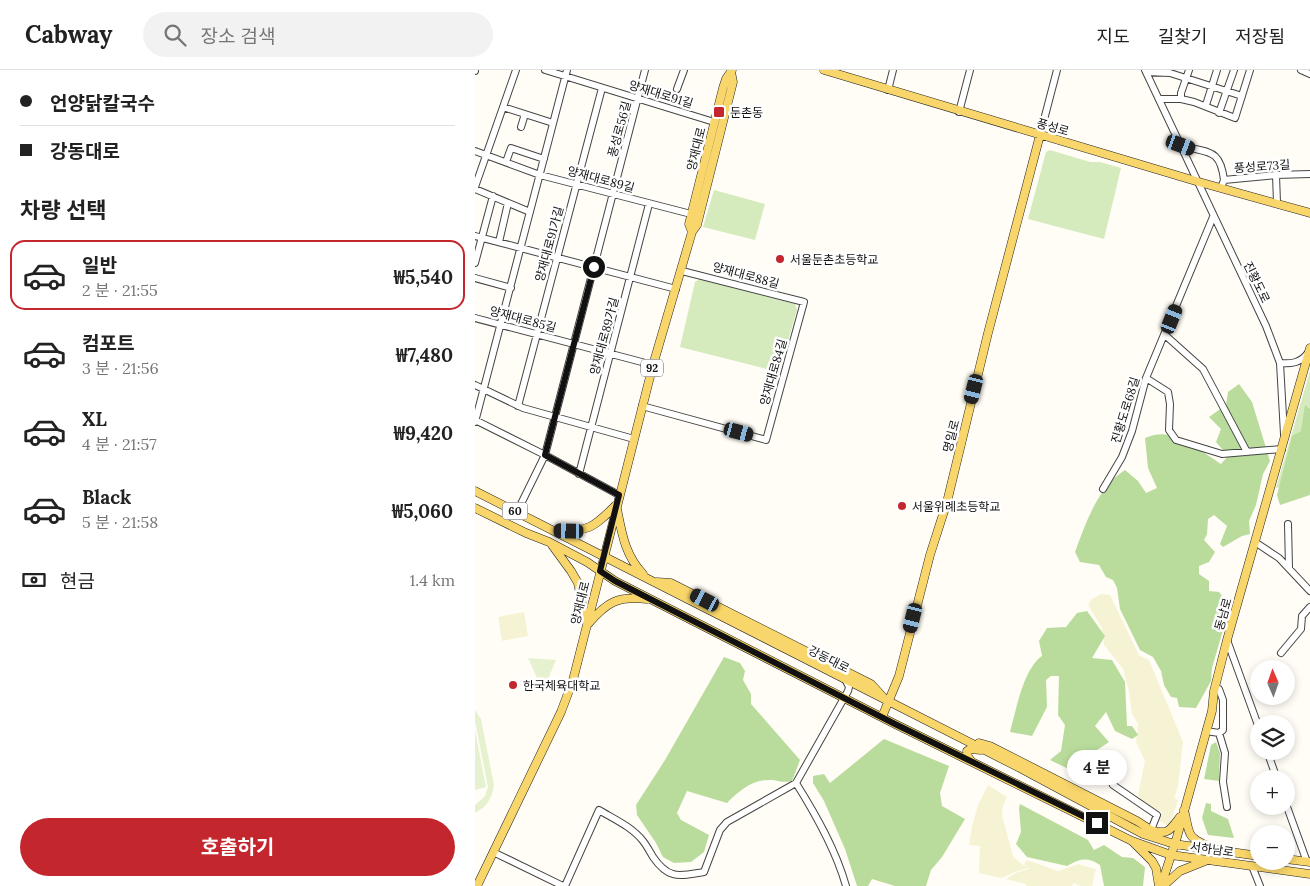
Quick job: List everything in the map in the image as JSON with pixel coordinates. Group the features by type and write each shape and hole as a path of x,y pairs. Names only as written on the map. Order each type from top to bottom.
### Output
{"main road":[{"name":"풍성로","path":"824,70 959,112 1310,213"},
{"name":"양재대로","path":"692,232 689,224 691,214 726,80 732,71"},
{"name":"양재대로","path":"493,852 561,712 573,680 653,365 692,232 697,225 733,82 732,71"},
{"name":"명일로","path":"882,717 899,676 929,555 947,502 988,333 1040,135"},
{"name":"동남로","path":"1161,886 1212,711 1214,691 1227,640 1310,350"},
{"name":"강동대로","path":"475,491 985,750 1143,834 1174,844"},
{"path":"616,505 626,549 633,564 652,581 671,583 871,684 889,702"},
{"path":"556,531 585,530 598,522 616,505"},
{"name":"60","path":"475,508 526,534 549,542 651,599 972,762 1132,841 1171,855"},
{"path":"549,542 571,571 578,584 586,625"},
{"path":"586,625 602,608 619,599 631,597 651,599"},
{"path":"960,738 990,746 1137,821 1151,830"},
{"path":"972,762 967,754 970,749 985,750"},
{"path":"1123,823 1151,830 1170,831 1184,811"},
{"path":"1184,811 1191,836 1199,843 1219,851"},
{"path":"1132,841 1151,861 1161,886 1180,871 1207,860"},
{"name":"서하남로","path":"1174,844 1250,855"},
{"name":"92","path":"477,886 493,852"},
{"name":"서하남로","path":"1171,855 1250,866"},
{"path":"1295,860 1308,862"},
{"name":"서하남로","path":"1281,870 1310,874"}],"street":[{"path":"516,70 475,188 530,212"},
{"name":"양재대로91길","path":"545,70 566,73 602,88 714,122"},
{"name":"풍성로56길","path":"517,512 545,455 645,70"},
{"path":"677,89 684,70"},
{"path":"851,78 854,70"},
{"path":"888,90 893,70"},
{"path":"959,112 970,70"},
{"name":"명일로","path":"1040,135 1057,70"},
{"path":"1181,99 1181,93 1189,70"},
{"path":"1206,105 1217,70"},
{"path":"1219,113 1233,70"},
{"path":"1159,99 1181,99 1206,105 1219,113 1235,118 1250,70"},
{"path":"1301,70 1310,74"},
{"name":"진황도로","path":"1242,96 1170,73 1146,71 1199,182 1213,217 1266,326 1279,363 1285,436"},
{"path":"566,73 520,248 502,325 475,421 545,455 619,495"},
{"name":"양재대로91가길","path":"518,406 602,88"},
{"path":"503,107 553,123"},
{"path":"521,127 525,114"},
{"path":"1181,145 1193,150 1206,151 1216,156 1221,166 1224,180"},
{"path":"505,162 511,148 544,159"},
{"name":"양재대로89길","path":"475,151 540,174 691,214"},
{"name":"풍성로73길","path":"1221,188 1224,180 1310,174"},
{"path":"1277,175 1277,203"},
{"path":"1205,198 1211,185"},
{"path":"475,263 478,237 493,196"},
{"path":"499,242 508,203"},
{"name":"양재대로89가길","path":"579,474 649,204"},
{"name":"진황도로68길","path":"1103,488 1122,457 1132,431 1146,378 1213,217"},
{"path":"478,237 676,289"},
{"name":"양재대로88길","path":"682,270 804,302"},
{"path":"475,278 511,288"},
{"name":"양재대로84길","path":"642,406 766,440 804,302"},
{"name":"양재대로85길","path":"475,318 653,365"},
{"path":"1165,335 1203,369 1247,452"},
{"path":"1279,363 1288,364 1300,361 1310,350"},
{"path":"1146,378 1168,392 1170,404 1169,430 1176,440 1222,454 1282,448"},
{"path":"475,385 518,406 633,439"},
{"path":"1288,524 1289,568"},
{"path":"1255,542 1279,558 1310,591"},
{"path":"1281,653 1301,629 1302,616 1310,607"},
{"path":"1227,640 1254,715"},
{"path":"493,852 564,886 599,810 629,828 643,841 666,872 680,875 704,872 720,830 727,822 796,783 848,691 849,687 845,679"},
{"path":"1219,689 1223,700 1223,730 1219,733"},
{"path":"1206,731 1219,733"},
{"path":"1219,733 1225,753 1223,782 1227,807"},
{"path":"796,783 813,810 842,873 846,886"},
{"path":"1113,786 1157,815 1151,830"},
{"path":"1290,815 1308,862"},
{"path":"1254,870 1261,886"}],"shaded area":[{"path":"1101,594 1110,595 1139,655 1149,660 1183,742 1178,787 1174,798 1178,800 1170,823 1167,825 1159,821 1162,812 1142,802 1138,795 1145,761 1136,742 1138,724 1132,714 1123,669 1104,645 1102,628 1088,605 1092,599"},
{"path":"524,612 528,636 502,641 498,617"},
{"path":"988,785 1007,797 1002,815 1013,856 1020,863 1026,867 1024,864 1027,860 1058,871 1078,864 1096,869 1092,886 1080,886 1074,883 1072,886 1026,886 1026,884 1006,879 1028,868 1002,878 979,873 980,846 969,845 978,805"}],"green space":[{"path":"1050,150 1090,162 1100,162 1121,168 1104,239 1028,219 1046,152"},
{"path":"714,190 765,204 755,240 703,227"},
{"path":"700,279 795,304 797,310 779,372 680,347 695,282"},
{"path":"1310,371 1310,482 1276,488"},
{"path":"1239,384 1252,402 1270,461 1263,474 1256,505 1249,521 1250,534 1242,536 1223,547 1220,544 1227,526 1214,515 1208,519 1207,534 1204,540 1215,552 1209,562 1199,566 1199,574 1209,581 1209,591 1219,592 1230,606 1212,668 1211,681 1196,708 1179,707 1177,698 1171,697 1164,685 1161,671 1153,657 1140,650 1120,609 1117,588 1113,580 1106,577 1099,565 1080,562 1075,552 1094,506 1107,486 1116,477 1125,470 1138,481 1146,493 1157,488 1148,468 1145,438 1160,434 1175,437 1221,464 1228,456 1216,442 1221,429 1209,417 1226,405 1228,392"},
{"path":"1305,405 1310,409 1310,495 1280,505 1277,495 1292,436 1301,431"},
{"path":"1087,611 1105,636 1092,658 1112,660 1125,682 1127,726 1132,726 1138,735 1132,739 1115,731 1106,712 1095,726 1109,742 1085,758 1083,776 1050,760 1061,751 1065,725 1058,715 1059,676 1051,676 1046,680 1047,707 1032,736 1010,732 1025,680 1035,662 1042,656 1039,641 1047,628 1066,627 1077,613"},
{"path":"724,657 740,663 745,671 743,680 751,694 751,704 800,760 792,781 765,780 753,783 727,803 687,791 677,813 681,820 709,835 704,852 691,862 674,863 663,857 637,815 636,805 665,760"},
{"path":"528,658 556,660 543,691"},
{"path":"475,710 481,719 494,785 488,802 475,813 475,805 485,796 488,787 475,721"},
{"path":"475,730 486,787 475,790"},
{"path":"884,739 949,766 940,793 942,806 965,819 942,857 931,870 926,886 895,886 872,879 868,886 857,886 845,849 824,801 813,783 813,776 824,774 830,783"},
{"path":"1216,742 1220,753 1219,781 1204,779 1211,745"},
{"path":"1206,803 1211,804 1211,811 1228,819 1234,838 1208,835 1202,818"},
{"path":"1020,804 1088,840 1094,850 1104,845 1122,857 1133,858 1145,867 1143,886 1104,886 1100,865 1091,860 1079,860 1067,866 1027,857 1016,844 1021,832"}],"place":[{"name":"둔촌동","path":"719,112"},
{"name":"서울둔촌초등학교","path":"780,259"},
{"name":"서울위례초등학교","path":"902,506"},
{"name":"한국체육대학교","path":"513,685"}],"route":[{"path":"594,267 545,455 619,495 600,571 615,581 895,724 1097,823"}]}
